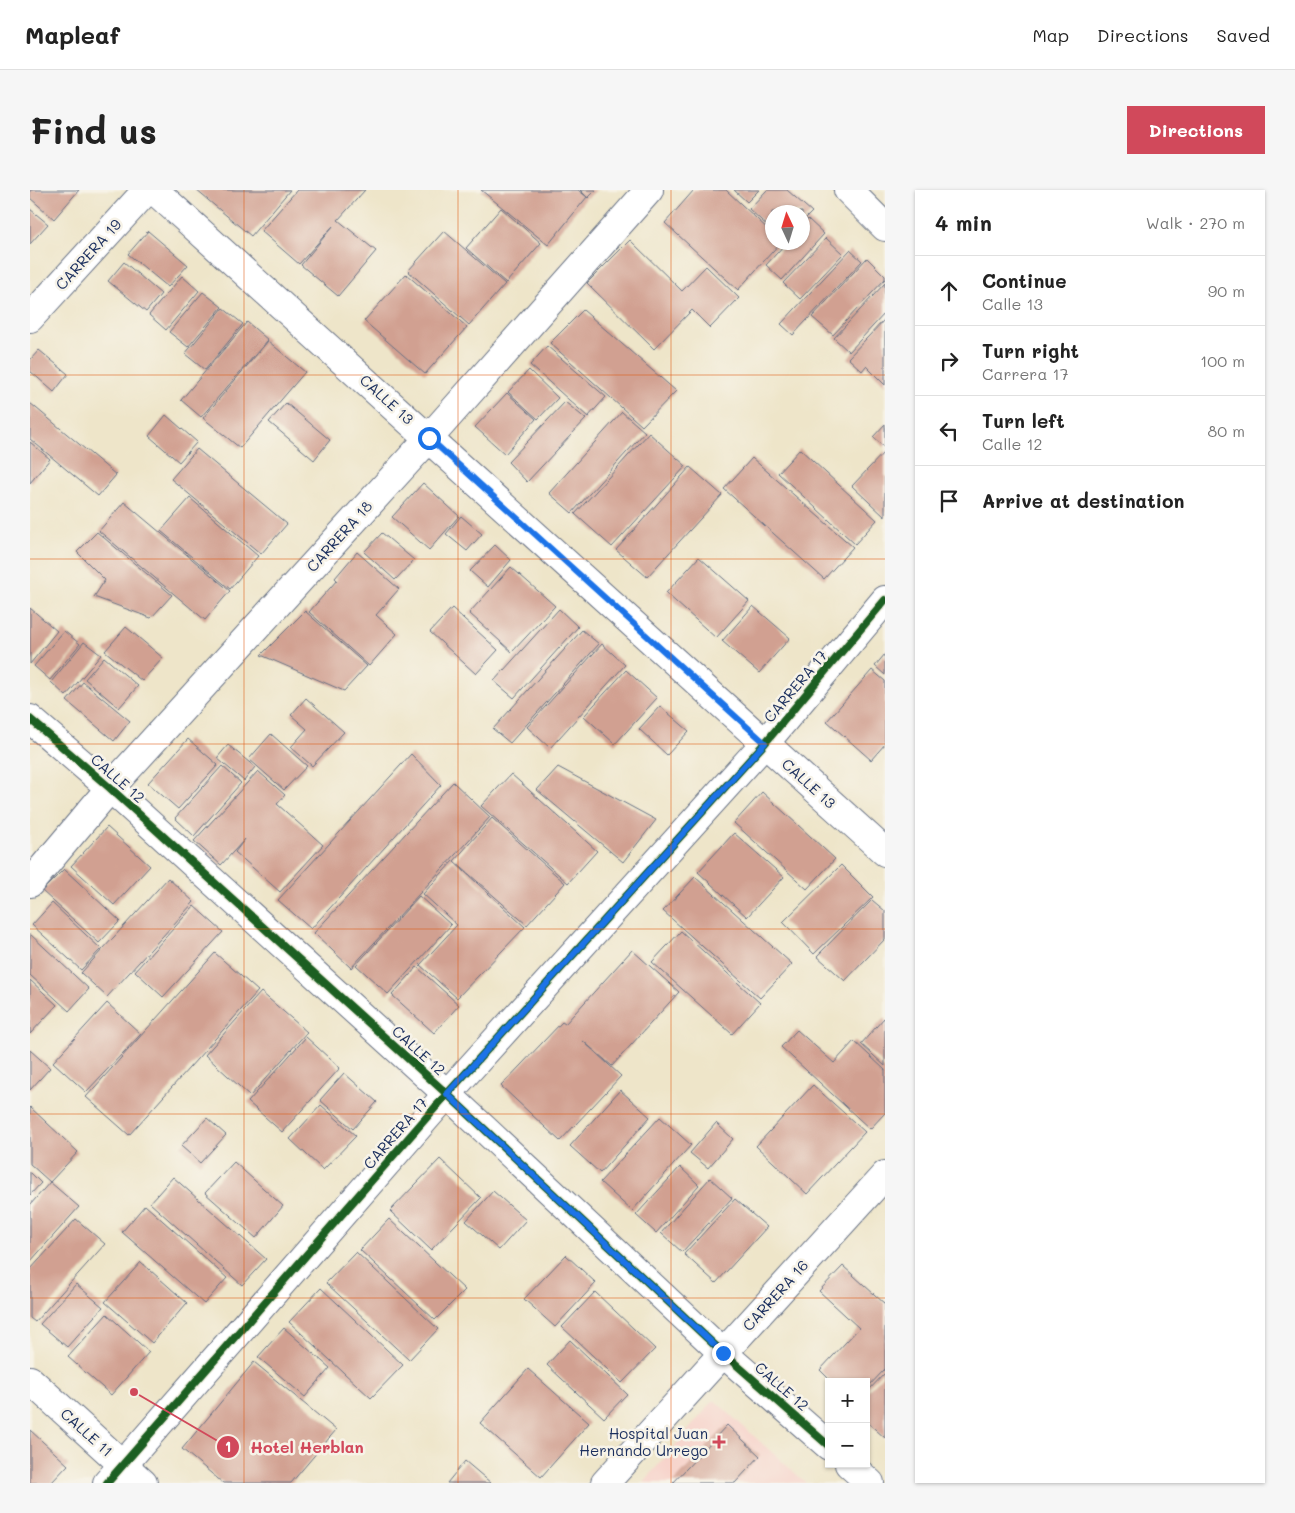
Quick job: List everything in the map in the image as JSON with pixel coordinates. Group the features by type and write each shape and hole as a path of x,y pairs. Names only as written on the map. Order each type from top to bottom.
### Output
{"street":[{"name":"CARRERA 19","path":"30,318 147,190"},
{"name":"CALLE 13","path":"154,190 885,852"},
{"name":"CARRERA 18","path":"30,883 110,788 429,438 649,190"},
{"path":"848,190 885,227"},
{"name":"CARRERA 17","path":"115,1474 447,1094 765,743 885,600"},
{"name":"CALLE 12","path":"30,719 110,788 447,1094 723,1353 825,1442"},
{"name":"CARRERA 16","path":"606,1483 885,1175"},
{"name":"CALLE 11","path":"30,1380 115,1474 144,1483"},
{"path":"853,1468 870,1483"}],"shaded area":[{"name":"Hospital Juan Hernando Urrego","path":"714,1400 806,1483 643,1483"}],"building":[{"path":"30,190 79,190 54,219 30,198"},
{"path":"196,190 290,190 251,236"},
{"path":"297,190 365,190 338,220 376,251 338,296 301,265 333,226 299,264 261,231"},
{"path":"481,190 578,190 587,197 548,245"},
{"path":"580,190 596,190 588,198"},
{"path":"694,190 726,190 765,226 765,250 774,250 738,290 665,223"},
{"path":"734,190 759,190 747,202"},
{"path":"767,190 787,190 804,205 765,205 765,224 749,209"},
{"path":"501,208 541,243 506,283 466,248"},
{"path":"30,209 48,224 30,244"},
{"path":"810,221 824,234 810,249"},
{"path":"148,231 188,265 168,287 128,254"},
{"path":"444,231 505,284 469,325 408,271"},
{"path":"826,238 843,254 800,299 783,283"},
{"path":"630,240 682,291 706,266 739,298 710,328 692,310 654,349 587,283"},
{"path":"780,250 809,250 782,280 766,265"},
{"path":"850,250 862,261 793,335 781,324"},
{"path":"867,258 885,276 885,279 833,335 812,317"},
{"path":"124,262 161,294 146,312 108,281"},
{"path":"406,274 467,327 425,374 364,321"},
{"path":"182,276 199,291 166,330 149,315"},
{"path":"885,283 885,313 849,352 834,338"},
{"path":"203,292 222,307 188,347 169,332"},
{"path":"223,308 243,324 205,370 185,354"},
{"path":"583,310 676,391 642,426 550,343"},
{"path":"885,319 885,385 866,366 862,371 848,358"},
{"path":"247,322 268,340 201,417 181,400"},
{"path":"268,341 305,372 240,448 203,418"},
{"path":"547,346 606,397 588,417 530,365"},
{"path":"39,350 68,374 54,392 30,371 30,360"},
{"path":"529,370 558,398 538,419 508,392"},
{"path":"507,393 536,419 505,454 475,427"},
{"path":"565,402 586,419 527,482 508,462"},
{"path":"30,403 116,475 98,496 30,439"},
{"path":"286,403 330,440 314,460 269,422"},
{"path":"622,412 645,432 572,513 549,493"},
{"path":"166,415 197,442 179,462 149,436"},
{"path":"885,424 885,448 873,437"},
{"path":"649,433 686,466 612,547 575,514"},
{"path":"30,442 50,459 30,483"},
{"path":"197,449 287,524 261,554 171,479"},
{"path":"800,449 877,520 855,544 778,473"},
{"path":"885,451 885,517 852,486"},
{"path":"752,458 853,547 824,579 724,489"},
{"path":"690,467 722,495 647,577 616,550"},
{"path":"423,483 459,516 429,550 392,517"},
{"path":"190,498 258,556 230,589 161,531"},
{"path":"124,502 230,591 205,620 99,531"},
{"path":"461,516 482,534 467,551 446,534"},
{"path":"97,532 172,595 151,618 94,597 105,580 77,552"},
{"path":"382,533 414,560 395,580 364,552"},
{"path":"495,545 511,560 488,587 470,571"},
{"path":"357,552 399,589 376,615 397,634 369,666 309,612 337,580 335,578"},
{"path":"699,557 749,601 716,638 666,593"},
{"path":"511,567 555,606 512,652 469,613"},
{"path":"753,606 790,638 759,673 722,641"},
{"path":"30,608 57,631 30,664"},
{"path":"452,608 498,650 476,674 430,632"},
{"path":"559,609 578,627 514,698 494,681"},
{"path":"305,611 367,666 344,691 261,655"},
{"path":"126,627 163,658 142,681 105,651"},
{"path":"582,630 599,644 510,743 493,729"},
{"path":"64,631 80,644 50,680 34,666"},
{"path":"84,642 101,655 66,696 51,682"},
{"path":"602,644 625,665 550,748 527,727"},
{"path":"885,654 885,675 875,666"},
{"path":"104,657 138,686 119,708 85,679"},
{"path":"626,670 657,698 615,744 584,716"},
{"path":"872,670 885,681 885,744 871,760 827,721"},
{"path":"83,682 130,721 114,741 67,701"},
{"path":"306,698 344,732 312,766 291,747 307,729 291,715"},
{"path":"660,706 689,731 667,755 639,729"},
{"path":"271,734 307,766 284,790 249,759"},
{"path":"188,739 218,765 178,809 148,783"},
{"path":"228,745 255,767 244,781 217,758"},
{"path":"411,754 441,785 311,929 278,900"},
{"path":"222,766 241,783 194,836 175,818"},
{"path":"558,767 656,820 623,862 537,790"},
{"path":"258,771 285,795 277,804 323,845 280,892 235,852 245,839 221,865 194,841"},
{"path":"511,774 597,851 568,883 481,806"},
{"path":"453,782 490,817 351,968 314,933"},
{"path":"762,792 835,859 807,889 734,823"},
{"path":"492,818 565,883 527,925 454,861"},
{"path":"107,827 150,866 114,905 71,866"},
{"path":"734,833 784,877 747,917 698,872"},
{"path":"453,861 525,927 457,998 420,965 457,925 423,894"},
{"path":"841,865 873,897 814,954 783,922"},
{"path":"64,869 120,921 99,943 42,891"},
{"path":"695,877 792,964 760,998 663,911"},
{"path":"168,878 194,902 107,997 81,973"},
{"path":"419,896 451,925 388,994 356,965"},
{"path":"872,900 885,911 885,939 845,981 817,956"},
{"path":"52,903 101,949 81,970 32,925"},
{"path":"194,906 223,932 163,997 135,971"},
{"path":"681,931 760,1003 732,1034 652,962"},
{"path":"30,934 89,989 69,1011 30,975"},
{"path":"632,950 679,992 612,1066 583,1041 621,1076 560,1141 501,1086 562,1022 565,1024"},
{"path":"215,953 258,991 129,1135 86,1097"},
{"path":"417,967 459,1005 434,1033 392,995"},
{"path":"30,980 57,1005 30,1034"},
{"path":"261,992 307,1032 250,1096 205,1055"},
{"path":"107,1003 141,1034 86,1092 53,1062"},
{"path":"885,1019 885,1066 861,1044"},
{"path":"797,1030 834,1063 854,1041 885,1070 885,1113 870,1129 781,1047"},
{"path":"306,1037 340,1068 282,1132 248,1102"},
{"path":"30,1050 50,1068 30,1090"},
{"path":"344,1073 377,1102 353,1129 320,1100"},
{"path":"813,1085 865,1132 807,1194 756,1146"},
{"path":"620,1090 650,1117 600,1173 570,1146"},
{"path":"321,1105 356,1136 323,1170 290,1139"},
{"path":"30,1107 78,1152 50,1182 30,1164"},
{"path":"660,1117 691,1145 632,1211 600,1182"},
{"path":"207,1118 226,1135 200,1163 181,1146"},
{"path":"716,1123 733,1139 708,1168 690,1153"},
{"path":"440,1159 481,1198 431,1250 390,1211"},
{"path":"234,1162 283,1206 256,1238 205,1193"},
{"path":"680,1167 699,1185 656,1233 636,1215"},
{"path":"30,1172 41,1183 30,1195"},
{"path":"173,1177 266,1259 242,1285 150,1203"},
{"path":"710,1178 732,1198 682,1252 661,1233"},
{"path":"50,1182 79,1207 30,1262 30,1205"},
{"path":"493,1191 526,1220 499,1250 466,1221"},
{"path":"735,1199 767,1227 716,1283 684,1254"},
{"path":"145,1205 227,1278 204,1304 122,1232"},
{"path":"76,1219 105,1244 35,1322 30,1318 30,1270"},
{"path":"389,1219 465,1290 435,1320 360,1250"},
{"path":"356,1252 438,1329 409,1360 326,1283"},
{"path":"566,1255 596,1283 555,1327 524,1299"},
{"path":"141,1262 187,1303 152,1343 105,1302"},
{"path":"843,1266 885,1304 885,1369 870,1385 870,1378 828,1378 820,1370 859,1328 819,1291"},
{"path":"76,1284 103,1307 67,1347 40,1324"},
{"path":"321,1288 403,1365 371,1398 289,1322"},
{"path":"595,1292 655,1349 622,1383 562,1327"},
{"path":"107,1314 149,1352 111,1395 68,1357"},
{"path":"284,1328 330,1368 305,1397 258,1357"},
{"path":"570,1340 627,1394 604,1418 547,1365"},
{"path":"254,1362 336,1430 291,1483 223,1483 182,1449"},
{"path":"528,1369 589,1423 541,1477 480,1423"},
{"path":"885,1373 885,1438 870,1425 870,1389"},
{"path":"727,1425 760,1456 735,1483 673,1483"},
{"path":"30,1430 68,1465 51,1483 30,1483"},
{"path":"465,1461 491,1483 447,1483"}],"cycle path":[{"path":"107,1483 447,1094 765,743 885,600"},
{"path":"30,719 110,788 447,1094 723,1353 825,1442"}],"place":[{"name":"Hotel Herblan","path":"134,1392"},
{"name":"Hospital Juan Hernando Urrego","path":"719,1442"}],"route":[{"path":"429,438 765,743 447,1094 723,1353"}]}
